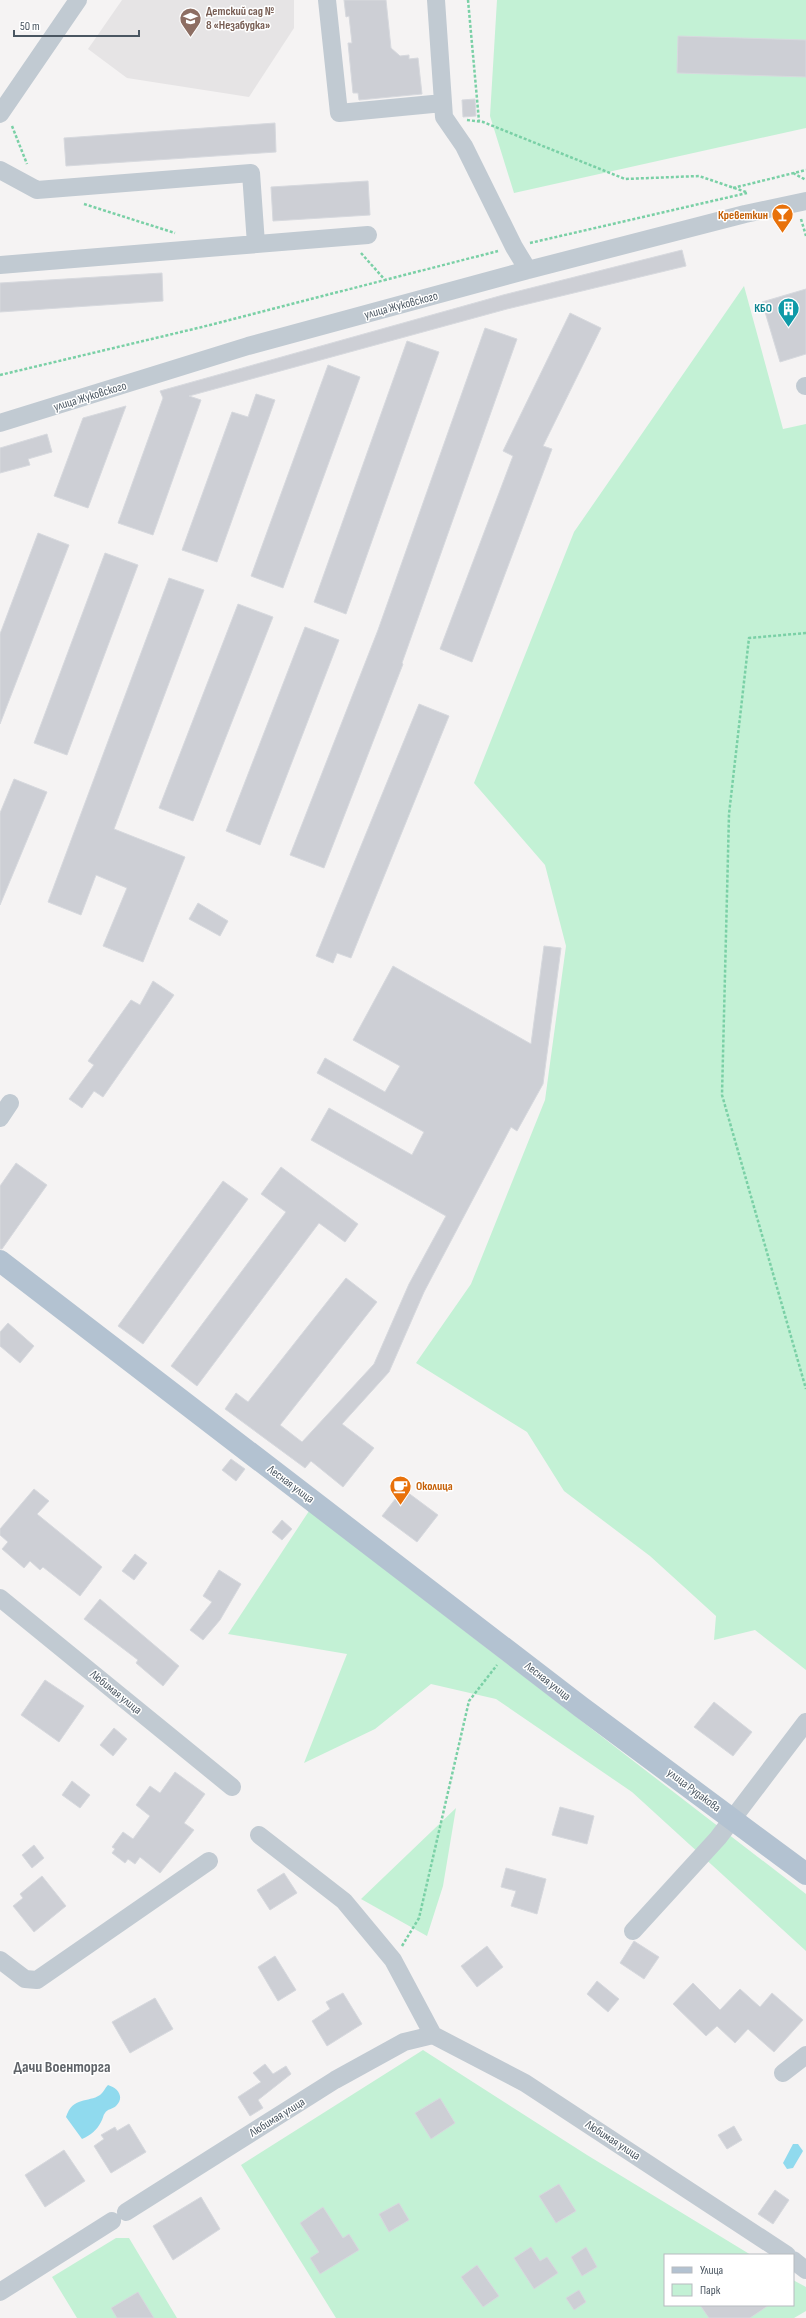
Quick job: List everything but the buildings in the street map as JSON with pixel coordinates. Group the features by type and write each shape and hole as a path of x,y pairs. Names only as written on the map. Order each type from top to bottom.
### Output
{"main road":[{"name":"Лесная улица","path":"0,1261 581,1706"},
{"name":"улица Рудакова","path":"581,1706 806,1874"}],"street":[{"path":"5,108 78,0"},
{"path":"327,0 339,114 443,104"},
{"path":"436,0 444,117 464,146 514,247 528,270"},
{"path":"0,170 37,190 252,173 256,244"},
{"name":"улица Жуковского","path":"0,423 248,346 528,270 745,214 803,207"},
{"path":"0,265 368,235"},
{"name":"Любимая улица","path":"0,1598 232,1787"},
{"path":"633,1931 718,1838 806,1722"},
{"path":"259,1835 344,1901 393,1960 433,2035"},
{"path":"0,1960 25,1979 37,1980 210,1861"},
{"name":"Любимая улица","path":"0,2292 335,2080 404,2042 433,2035 525,2083 785,2254"},
{"path":"783,2073 806,2055"},
{"path":"794,2261 806,2270"}],"path":[{"path":"468,0 479,121 625,180 699,176 753,195"},
{"path":"5,108 37,190"},
{"path":"733,188 806,170"},
{"path":"793,173 806,180"},
{"path":"0,375 194,329 514,247 747,193"},
{"path":"81,203 177,233"},
{"path":"803,207 806,236"},
{"path":"348,237 385,280"},
{"path":"806,634 749,638 729,814 722,1095 806,1389"},
{"path":"393,1960 419,1918 469,1701 509,1651"}],"shaded area":[{"name":"Детский сад № 8 «Незабудка»","path":"122,0 294,0 294,28 249,97 127,78 88,49"}],"green space":[{"path":"497,0 806,0 806,128 514,193 490,116"},
{"path":"744,286 783,429 806,424 806,1670 755,1630 714,1640 716,1616 650,1556 564,1491 527,1432 416,1363 471,1284 545,1100 566,946 545,865 474,783 574,532"},
{"path":"309,1511 806,1894 806,1951 632,1792 496,1699 431,1684 375,1729 304,1763 347,1654 228,1634"},
{"path":"456,1808 443,1886 427,1936 361,1899"},
{"path":"423,2050 587,2155 749,2254 664,2254 664,2306 794,2306 794,2281 806,2287 806,2311 794,2318 336,2318 241,2165"},
{"path":"116,2238 129,2238 177,2318 77,2318 52,2277"}],"water":[{"path":"108,2085 115,2088 119,2093 119,2103 106,2112 96,2130 82,2139 66,2117 69,2110 81,2101 100,2095"},
{"path":"793,2144 798,2144 803,2151 793,2168 787,2169 783,2163"}],"place":[{"name":"Детский сад № 8 «Незабудка»","path":"191,38"},
{"name":"Креветкин","path":"783,234"},
{"name":"КБО","path":"788,328"},
{"name":"Околица","path":"401,1506"}],"district":[{"name":"Дачи Военторга","path":"62,2066"}]}
